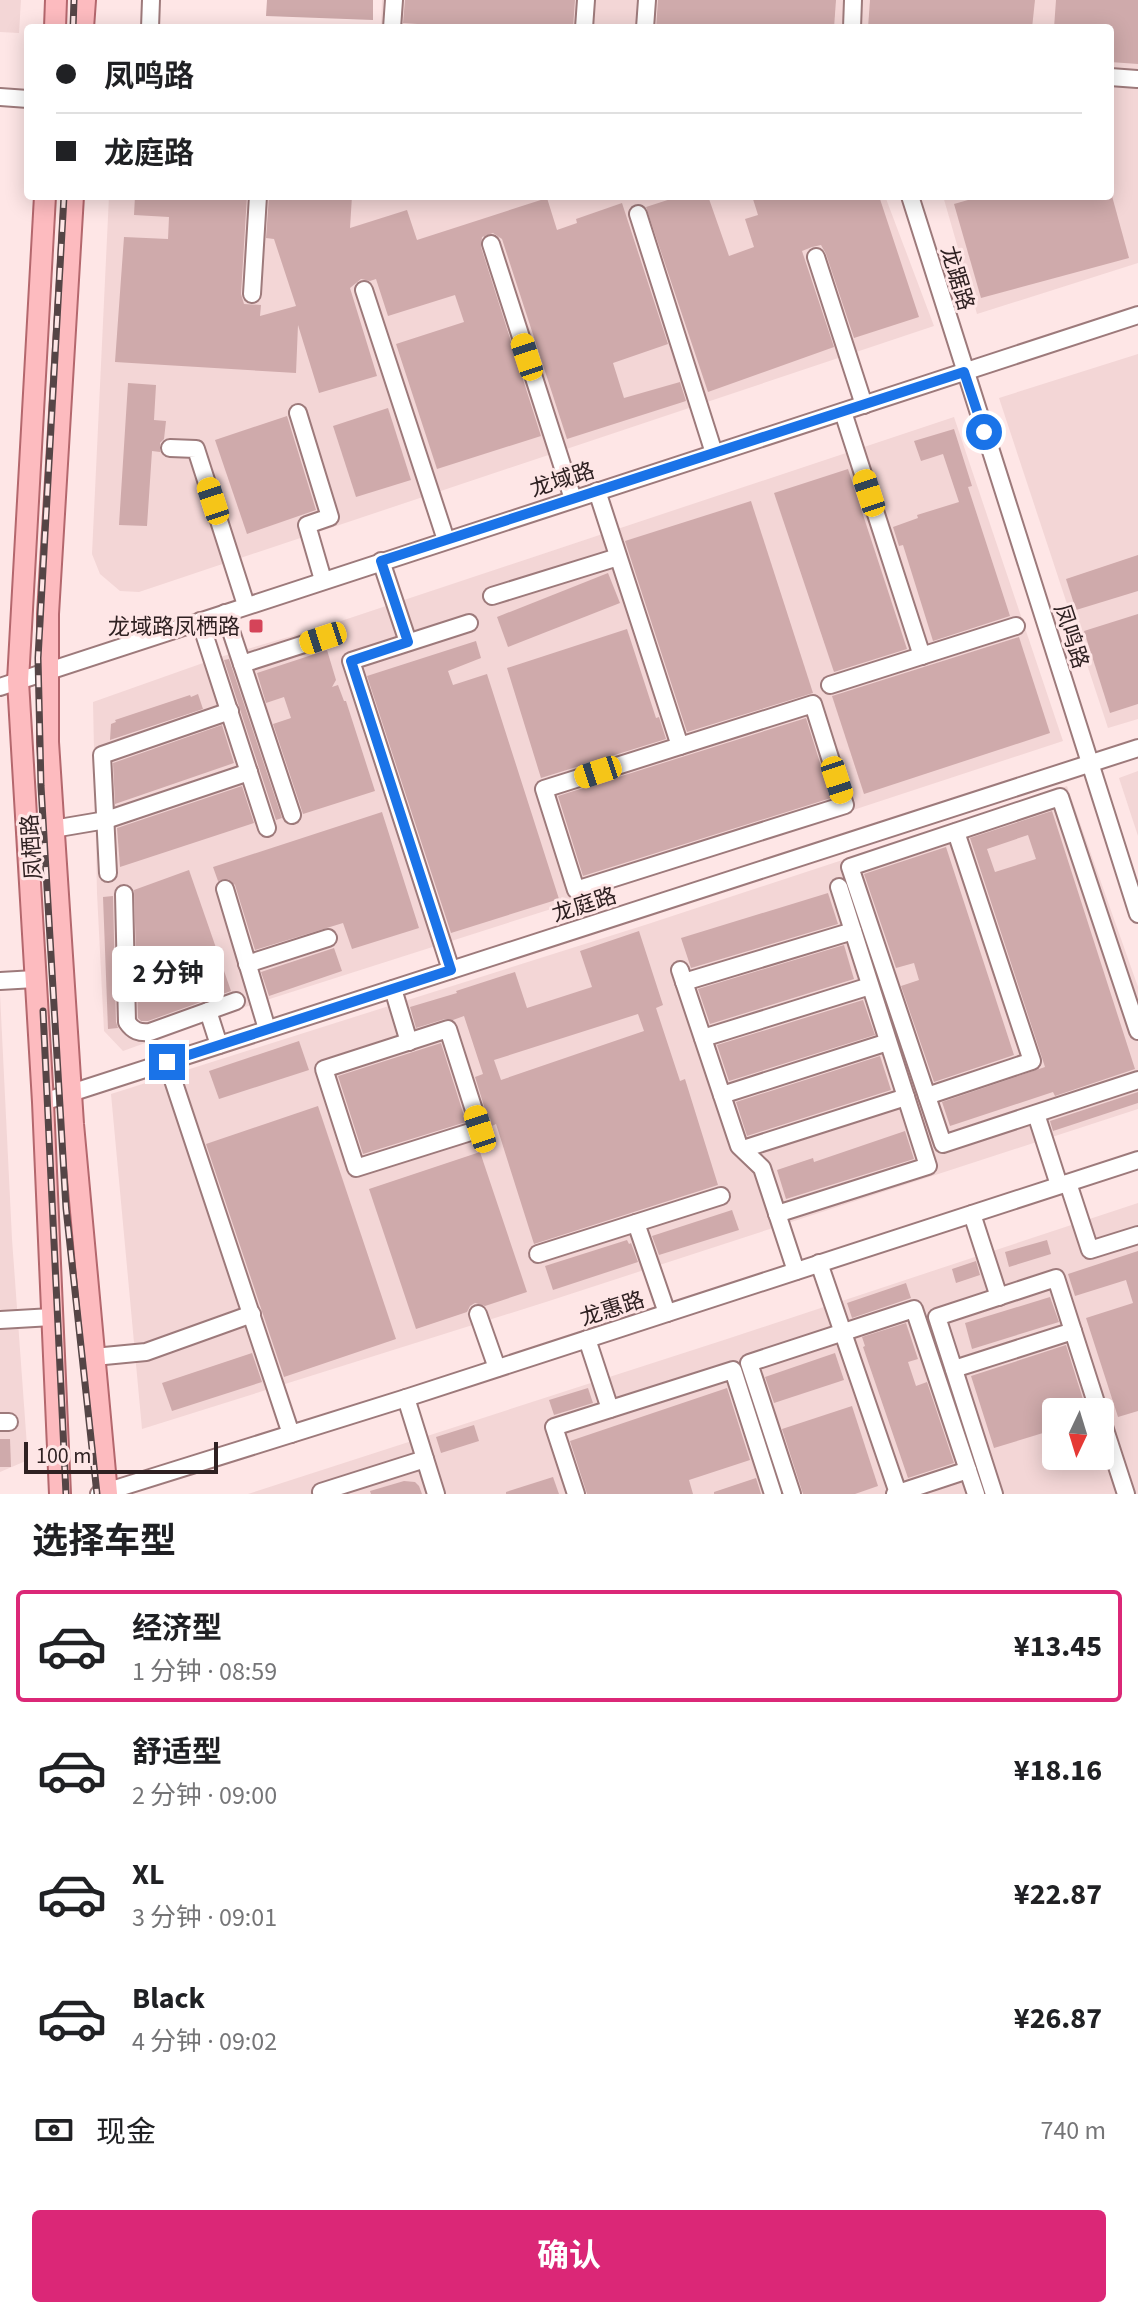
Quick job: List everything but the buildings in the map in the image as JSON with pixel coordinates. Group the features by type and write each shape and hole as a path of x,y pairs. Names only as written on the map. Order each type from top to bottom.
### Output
{"main road":[{"path":"55,24 56,0"},
{"path":"83,24 85,0"},
{"name":"凤栖路","path":"45,200 21,614 9,684 21,741 43,1102 60,1494"},
{"name":"凤栖路","path":"73,200 48,614 48,742 71,1093 104,1493"},
{"path":"21,614 34,618 48,614"},
{"path":"21,741 28,734 36,732 48,742"}],"street":[{"path":"150,24 151,0"},
{"path":"392,24 394,0"},
{"path":"584,24 586,0"},
{"path":"645,24 647,0"},
{"path":"852,24 853,0"},
{"path":"1114,77 1137,79"},
{"path":"0,97 24,99"},
{"path":"252,294 258,200"},
{"name":"龙踞路","path":"911,200 964,372"},
{"path":"638,214 714,453"},
{"path":"491,244 573,499"},
{"path":"816,257 864,405"},
{"path":"364,290 446,540"},
{"name":"龙域路","path":"9,684 1138,315"},
{"name":"凤鸣路","path":"964,372 1138,914"},
{"path":"843,412 922,656"},
{"path":"298,413 330,517 307,525 323,580"},
{"path":"170,448 196,449 246,605"},
{"path":"597,491 680,746"},
{"path":"492,596 618,557"},
{"path":"381,561 408,642"},
{"path":"225,613 292,815"},
{"path":"200,621 267,828"},
{"path":"451,970 351,661 469,623"},
{"path":"830,685 1016,626"},
{"path":"242,664 323,638"},
{"path":"813,704 845,805 576,890 544,789 680,746 813,704"},
{"path":"108,873 102,755 230,711"},
{"name":"龙庭路","path":"43,1102 1138,748"},
{"path":"53,829 106,820 249,772"},
{"path":"1138,1031 1060,797 850,867 943,1144 1138,1080"},
{"path":"927,1096 1032,1061 956,832"},
{"path":"777,1214 928,1166 839,887"},
{"path":"225,889 267,1029"},
{"path":"124,894 127,1022 132,1029 140,1033 150,1032 236,1001"},
{"path":"796,1271 762,1168 739,1146 682,976 853,931"},
{"path":"247,964 328,938"},
{"path":"0,981 35,979"},
{"path":"703,1038 870,986"},
{"path":"393,989 409,1042"},
{"path":"208,1011 219,1045"},
{"path":"448,1029 480,1129 356,1168 324,1069 409,1042 448,1029"},
{"path":"722,1095 888,1042"},
{"path":"167,1062 291,1434"},
{"path":"743,1149 906,1097"},
{"path":"1036,1114 1090,1250 1138,1235"},
{"name":"龙惠路","path":"104,1493 1138,1160"},
{"path":"538,1254 721,1196"},
{"path":"972,1214 999,1297"},
{"path":"636,1223 667,1313"},
{"path":"819,1263 896,1494 968,1470"},
{"path":"994,1494 937,1317 1056,1278 1095,1398"},
{"path":"792,1494 749,1363 914,1309 976,1494"},
{"path":"94,1357 146,1352 252,1314"},
{"path":"478,1314 497,1368"},
{"path":"0,1320 52,1317"},
{"path":"954,1369 1073,1331"},
{"path":"587,1339 610,1409"},
{"path":"576,1494 554,1427 733,1370 773,1494"},
{"path":"406,1398 436,1494"},
{"path":"1114,1457 1126,1494"},
{"path":"321,1492 425,1459"}],"shaded area":[{"path":"0,0 21,0 19,33 0,32"},
{"path":"382,0 1138,0 1138,263 977,314 944,200 1114,200 1114,24 381,24"},
{"path":"109,200 887,200 934,326 139,592 120,591 100,574 92,554"},
{"path":"1138,354 1138,719 1108,728 999,398"},
{"path":"954,417 1063,741 248,1006 123,1051 104,1031 93,702 220,657 326,626"},
{"path":"1138,771 1138,836 1119,778"},
{"path":"1067,786 1138,987 1138,1109 549,1301 142,1429 111,1094 648,924"},
{"path":"0,994 12,1239 28,1460 0,1472"},
{"path":"1138,1203 1138,1494 248,1494 727,1339"}],"railway":[{"path":"73,24 74,0"},
{"path":"64,200 38,658 41,786 66,1208 97,1494"},
{"path":"43,1011 66,1494"}],"place":[{"name":"龙域路凤栖路","path":"256,626"}],"route":[{"path":"167,1062 451,970 351,661 408,642 381,561 964,372 984,432"}]}
